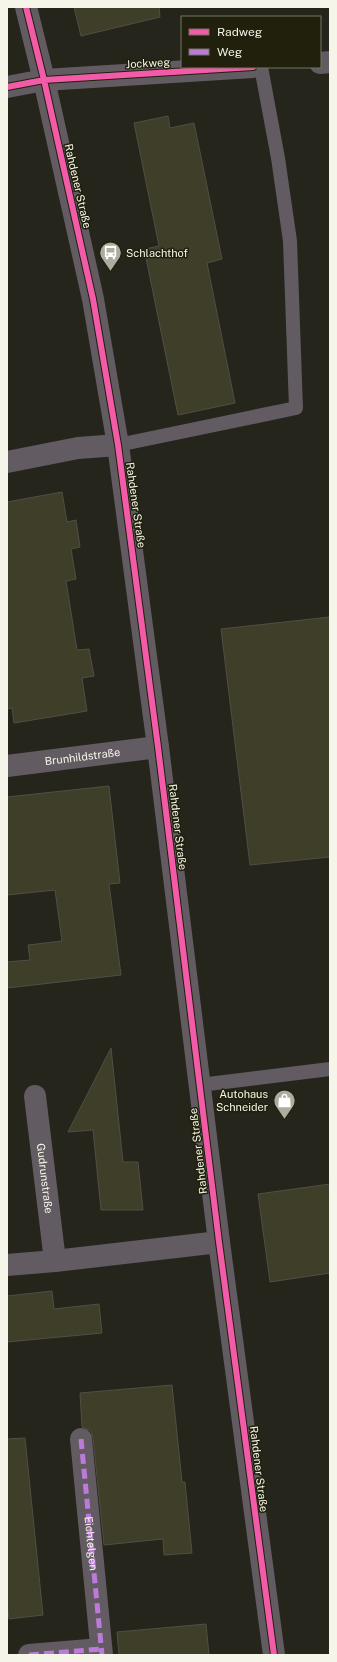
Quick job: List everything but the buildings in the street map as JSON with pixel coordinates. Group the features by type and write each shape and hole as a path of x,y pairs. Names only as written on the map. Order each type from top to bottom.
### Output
{"street":[{"name":"Rahdener Straße","path":"26,7 44,80 93,300 118,445 158,747 219,1242 274,1655"},
{"name":"Jockweg","path":"7,87 44,80 237,68"},
{"path":"7,462 78,448 118,445"},
{"name":"Brunhildstraße","path":"7,766 158,747"},
{"name":"Gudrunstraße","path":"35,1096 55,1261"},
{"path":"7,1265 55,1261 219,1242"},
{"name":"Eichtelgen","path":"29,1655 101,1652 81,1439"}],"lane":[{"path":"118,445 296,408 290,241 278,158 261,68"},
{"path":"200,1085 330,1069"}],"marked path":[{"path":"81,1439 102,1655"},
{"path":"29,1655 101,1649"}],"cycle path":[{"path":"26,7 44,80 93,299 118,445 158,747 219,1242 274,1655"},
{"path":"7,87 44,80 237,68"}],"place":[{"name":"Schlachthof","path":"111,272"},
{"name":"Autohaus Schneider","path":"284,1120"}]}
